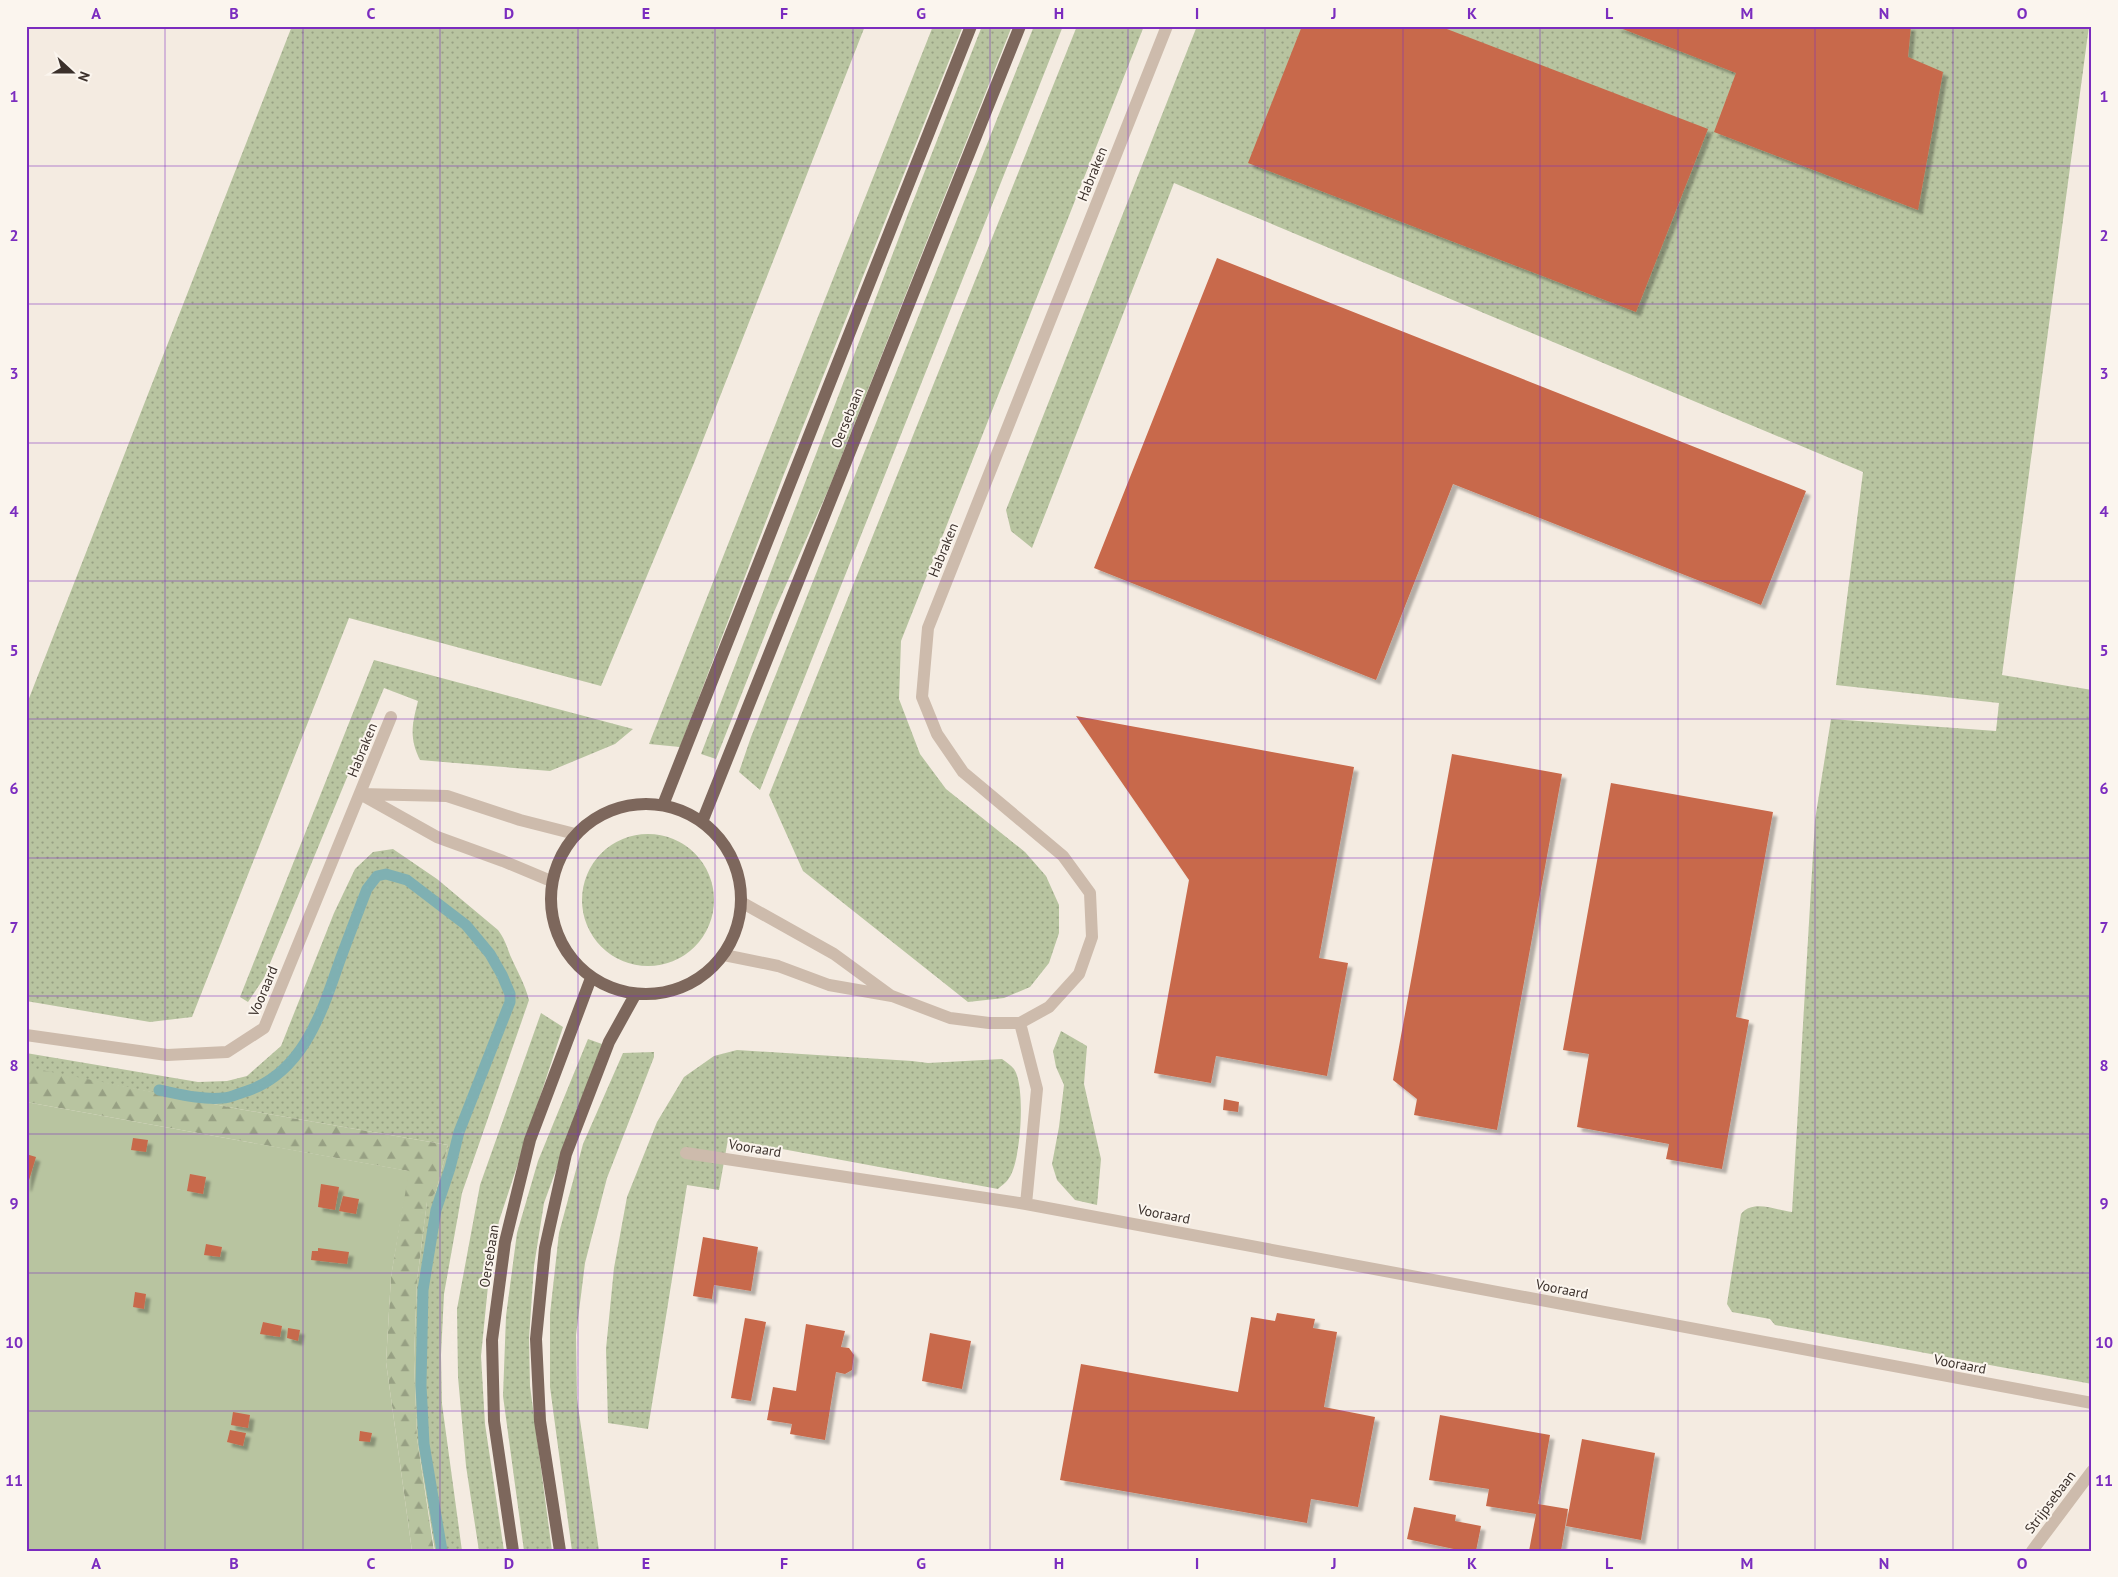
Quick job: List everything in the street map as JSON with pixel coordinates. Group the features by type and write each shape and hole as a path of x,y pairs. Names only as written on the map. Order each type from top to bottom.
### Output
{"main road":[{"name":"Oersebaan","path":"663,805 971,26"},
{"name":"Oersebaan","path":"702,822 1020,26"},
{"path":"632,804 663,805 702,822 724,844 737,871 741,902 737,930 724,955 700,979 669,993 634,995 591,978 565,952 551,918 551,881 560,856 575,834 600,814 632,804"},
{"name":"Oersebaan","path":"513,1551 494,1421 492,1340 504,1242 530,1140 591,978"},
{"path":"560,1551 540,1421 536,1339 545,1248 566,1154 610,1042 634,995"}],"street":[{"name":"Habraken","path":"1020,1023 1049,1007 1079,974 1092,937 1090,893 1063,856 963,772 937,734 922,697 928,628 1167,26"},
{"name":"Habraken","path":"360,794 391,717"},
{"path":"360,794 447,796 520,820 575,834"},
{"path":"360,794 437,837 551,881"},
{"name":"Vooraard","path":"26,1035 167,1055 227,1052 264,1028 360,794"},
{"path":"741,902 834,954 892,996"},
{"path":"724,955 778,966 829,985 892,996 950,1018 989,1023 1020,1023 1037,1089 1026,1204"},
{"name":"Vooraard","path":"686,1153 1026,1204 2092,1404"},
{"name":"Strijpsebaan","path":"2032,1551 2092,1472"}],"green space":[{"path":"292,26 865,26 694,463 601,686 349,618 192,1017 150,1022 26,1001 26,706"},
{"path":"933,26 963,26 784,474 680,747 649,744"},
{"path":"982,26 1012,26 829,488 774,612 716,759 701,754 908,214"},
{"path":"1034,26 1063,26 760,790 739,772 751,737"},
{"path":"1077,26 1144,26 901,641 899,699 920,754 946,789 1025,852 1046,876 1059,905 1059,933 1049,963 1030,987 1004,998 968,1002 803,871 769,795"},
{"path":"1197,26 2089,26 2002,675 2092,690 2092,1384 1775,1325 1770,1319 1732,1312 1727,1304 1741,1214 1752,1207 1758,1206 1792,1212 1815,820 1831,719 1996,731 1999,703 1836,685 1863,472 1174,183 1032,548 1011,531 1006,510"},
{"path":"374,660 633,729 615,744 550,771 420,760 413,738 414,717 418,701 384,688 264,978 248,1002 240,997"},
{"path":"648,834 661,835 673,839 695,853 709,875 713,887 713,913 709,925 695,947 673,961 661,965 648,966 635,965 623,961 601,947 587,925 583,913 582,900 583,887 587,875 601,853 623,839 635,835"},
{"path":"393,849 437,879 498,930 505,942 529,1000 462,1193 444,1294 441,1355 442,1404 462,1551 435,1551 417,1438 414,1359 417,1281 427,1201 436,1192 448,1145 239,1109 26,1068 26,1053 198,1082 227,1081 247,1076 281,1046 334,913 355,869 373,852"},
{"path":"541,1013 563,1027 499,1221 489,1276 481,1356 485,1424 504,1551 479,1551 466,1466 458,1377 457,1309 480,1185"},
{"path":"1061,1031 1087,1046 1084,1084 1101,1159 1097,1205 1075,1200 1057,1180 1052,1164 1064,1085 1056,1067 1053,1051"},
{"path":"588,1039 602,1044 544,1203 534,1266 529,1338 530,1386 552,1551 524,1551 503,1396 506,1316 517,1233 538,1161"},
{"path":"737,1050 928,1063 1002,1059 1014,1069 1020,1091 1019,1141 1013,1169 1008,1179 998,1189 728,1139 719,1190 687,1185 648,1429 608,1423 606,1349 614,1268 627,1197 657,1122 684,1077 714,1056"},
{"path":"654,1052 654,1057 607,1178 585,1263 576,1335 577,1399 599,1551 572,1551 550,1387 550,1314 559,1233 583,1144 623,1053"},
{"path":"26,1067 239,1109 448,1145 436,1192 427,1202 417,1281 414,1359 417,1438 434,1551 412,1551 386,1362 391,1277 408,1171 26,1102"},
{"path":"26,1102 409,1171 391,1277 386,1362 412,1551 26,1551"}],"building":[{"path":"1302,26 1439,26 1708,129 1636,312 1248,163"},
{"path":"1615,26 1911,26 1908,57 1943,72 1918,210 1714,132 1736,73"},
{"path":"1217,258 1806,491 1761,605 1453,484 1376,680 1094,568"},
{"path":"1076,716 1354,767 1319,958 1348,963 1327,1076 1216,1056 1211,1083 1154,1073 1189,880"},
{"path":"1452,754 1562,774 1497,1130 1414,1115 1417,1099 1393,1080"},
{"path":"1611,783 1773,812 1736,1017 1749,1020 1722,1169 1666,1159 1669,1144 1577,1127 1589,1054 1563,1050"},
{"path":"1224,1099 1239,1102 1238,1112 1223,1110"},
{"path":"133,1138 148,1140 146,1152 131,1150"},
{"path":"26,1154 36,1157 27,1187 26,1187"},
{"path":"190,1174 206,1177 203,1194 187,1191"},
{"path":"321,1184 339,1187 335,1210 318,1207"},
{"path":"343,1196 359,1199 356,1214 339,1211"},
{"path":"703,1237 758,1247 751,1291 714,1285 712,1299 693,1296"},
{"path":"206,1244 222,1247 220,1257 204,1255"},
{"path":"318,1248 349,1252 347,1264 311,1260 312,1251 318,1251"},
{"path":"135,1292 146,1294 144,1309 133,1307"},
{"path":"1277,1313 1315,1319 1313,1328 1337,1332 1324,1407 1375,1417 1358,1507 1311,1499 1307,1523 1060,1480 1081,1364 1238,1392 1251,1317 1275,1321"},
{"path":"745,1318 766,1322 751,1401 731,1398"},
{"path":"263,1322 282,1326 280,1337 260,1334"},
{"path":"806,1324 845,1331 841,1347 849,1348 854,1355 852,1370 845,1374 836,1372 825,1440 790,1434 792,1424 767,1420 773,1387 796,1391"},
{"path":"288,1328 300,1330 298,1341 287,1338"},
{"path":"930,1333 971,1341 962,1389 922,1381"},
{"path":"233,1412 250,1415 248,1428 231,1425"},
{"path":"1440,1415 1550,1435 1538,1504 1568,1509 1561,1551 1529,1551 1536,1514 1486,1506 1489,1489 1429,1480"},
{"path":"230,1430 246,1433 243,1446 227,1442"},
{"path":"360,1431 372,1433 370,1442 359,1441"},
{"path":"1582,1439 1655,1453 1641,1540 1566,1526"},
{"path":"1414,1507 1456,1515 1455,1521 1481,1526 1476,1551 1463,1551 1407,1539"}],"waterway":[{"path":"159,1090 198,1097 226,1098 264,1083 281,1071 296,1056 317,1020 367,889 377,876 386,874 407,880 466,925 490,954 510,994 510,1002 459,1132 450,1168 436,1210 423,1290 421,1385 424,1444 442,1551"}]}
